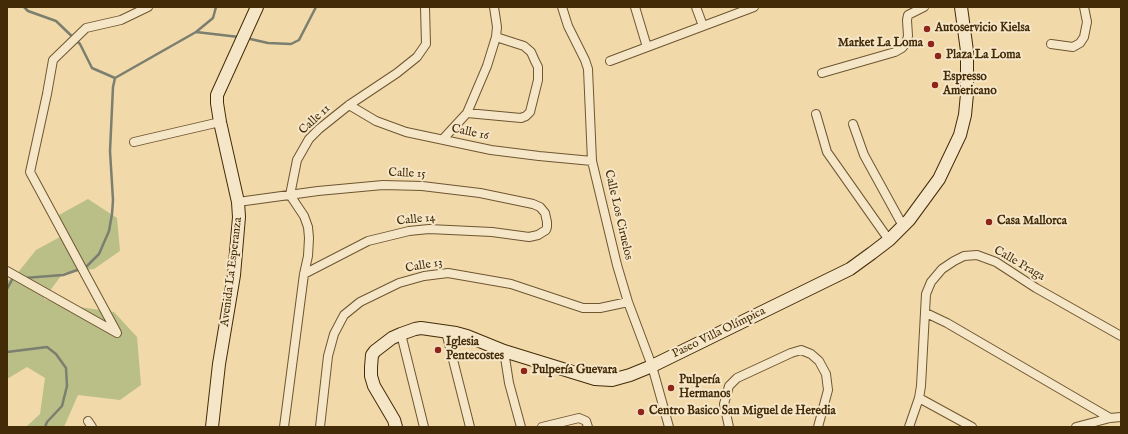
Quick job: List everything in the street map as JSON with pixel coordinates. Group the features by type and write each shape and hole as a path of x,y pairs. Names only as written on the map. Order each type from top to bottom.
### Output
{"main road":[{"name":"Avenida La Esperanza","path":"212,427 219,364 234,275 239,216 238,202 220,122 217,95 257,7"},
{"name":"Paseo Villa Olímpica","path":"396,427 394,420 374,386 370,367 372,355 375,351 400,334 421,328 467,336 504,351 595,379 618,379 652,366 850,269 889,240 909,220 939,179 960,135 965,115 967,94 967,51 961,7"}],"street":[{"path":"7,271 117,333 30,172 53,60 86,28 121,20 148,7"},
{"name":"Calle 11","path":"290,195 297,160 309,140 349,105 397,73 417,57 426,44 425,7"},
{"path":"443,139 467,113 487,66 496,37 497,27 494,7"},
{"name":"Calle Los Ciruelos","path":"562,7 568,26 588,69 592,161 617,265 628,302 652,366 669,427"},
{"path":"635,7 647,47"},
{"path":"696,7 703,26"},
{"path":"610,61 754,7"},
{"path":"822,74 895,52 902,48 906,43 908,36 908,15 924,7"},
{"path":"1051,44 1073,47 1080,43 1084,37 1087,22 1084,7"},
{"path":"467,113 521,118 530,112 538,80 538,67 531,52 524,46 496,37"},
{"name":"Calle 16","path":"349,105 376,121 406,132 492,150 592,161"},
{"path":"816,114 827,152 889,240"},
{"path":"134,142 220,122"},
{"path":"853,124 864,155 903,226"},
{"name":"Calle 15","path":"238,202 318,191 382,185 422,186 480,193 533,204 540,207 544,213 547,227 546,230 538,235"},
{"path":"284,427 304,274 308,256 309,238 308,227 304,216 290,195"},
{"name":"Calle 14","path":"304,274 368,242 409,231 429,228 529,236 538,235"},
{"name":"Calle Praga","path":"909,427 919,398 921,386 926,294 931,282 938,273 954,261 964,256 977,255 996,262 1036,288 1121,336"},
{"name":"Calle 13","path":"320,427 328,356 334,334 340,322 344,316 360,302 399,283 424,276 448,274 511,284 583,308 600,308 628,302"},
{"path":"926,313 953,327 1110,418"},
{"path":"446,332 470,427"},
{"path":"400,334 424,427"},
{"path":"729,427 724,404 729,386 737,378 791,353 801,350 811,354 819,361 826,374 828,390 818,427"},
{"path":"504,351 509,383 521,427"},
{"path":"919,398 972,427"},
{"path":"1076,427 1110,418 1121,417"},
{"path":"542,427 579,418 586,421 588,427"}],"green space":[{"path":"88,199 117,218 120,251 94,269 63,273 44,299 79,307 114,312 137,337 141,385 120,400 78,395 64,427 26,427 40,414 45,378 27,367 7,379 7,281 16,275 36,250 60,237 59,215"}],"waterway":[{"path":"24,7 28,11 56,21 80,44 92,68 115,78"},
{"path":"196,32 213,18 216,7"},
{"path":"246,38 268,43 291,44 299,40 316,7"},
{"path":"24,278 63,275 86,267 99,254 109,231 112,214 113,200 110,151 113,87 115,78 196,32 239,37"},
{"path":"7,289 13,278 15,278"},
{"path":"7,352 47,347 56,354 66,368 67,386 62,406 47,422 45,427"}],"place":[{"name":"Autoservicio Kielsa","path":"927,29"},
{"name":"Market La Loma","path":"931,44"},
{"name":"Plaza La Loma","path":"938,56"},
{"name":"Espresso Americano","path":"935,85"},
{"name":"Casa Mallorca","path":"989,222"},
{"name":"Iglesia Pentecostes","path":"438,350"},
{"name":"Pulpería Guevara","path":"524,371"},
{"name":"Pulpería Hermanos","path":"671,388"},
{"name":"Centro Basico San Miguel de Heredia","path":"641,412"}]}
